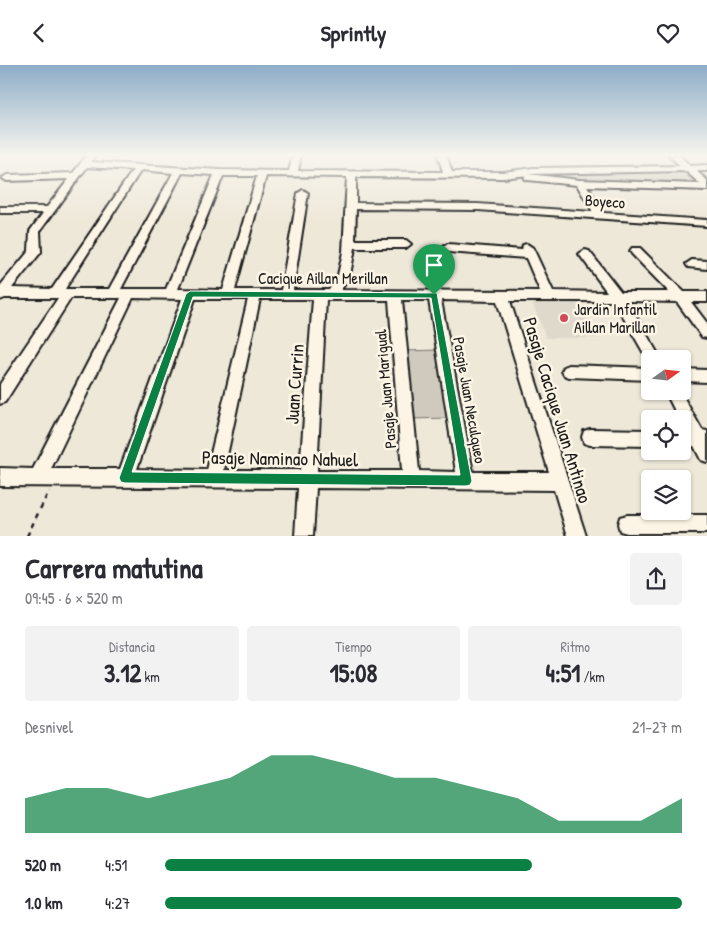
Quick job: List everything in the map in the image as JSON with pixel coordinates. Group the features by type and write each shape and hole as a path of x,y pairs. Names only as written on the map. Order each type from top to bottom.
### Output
{"street":[{"path":"0,294 35,252 36,231 76,177"},
{"path":"0,397 133,177"},
{"path":"112,294 175,177"},
{"path":"170,294 218,177"},
{"path":"228,295 261,177"},
{"name":"Juan Currin","path":"304,536 307,479 326,295 344,275 350,245 352,177"},
{"path":"522,177 580,183 707,186"},
{"path":"697,177 707,186"},
{"path":"580,183 601,216"},
{"path":"286,295 302,193"},
{"name":"Boyeco","path":"352,206 478,207 707,223"},
{"path":"0,210 51,209"},
{"path":"350,245 406,244"},
{"path":"448,248 528,251 548,295"},
{"path":"636,251 680,296 707,333"},
{"path":"585,254 617,296 649,350"},
{"path":"692,264 707,265"},
{"name":"Cacique Aillan Merillan","path":"0,294 707,297"},
{"path":"38,477 129,294"},
{"path":"125,478 190,294"},
{"path":"214,479 255,295"},
{"name":"Pasaje Juan Marigual","path":"395,295 411,480"},
{"name":"Pasaje Juan Neculqueo","path":"434,295 466,481"},
{"name":"Pasaje Cacique Juan Antinao","path":"502,295 577,536"},
{"path":"569,371 641,374"},
{"path":"691,375 707,376"},
{"path":"677,400 696,438 707,454"},
{"path":"590,437 641,438"},
{"name":"Pasaje Naminao Nahuel","path":"0,477 560,481"},
{"path":"627,524 707,524"}],"path":[{"path":"27,536 56,477"}],"shaded area":[{"path":"549,177 688,177 693,182 691,183"},
{"name":"Jardin Infantil Aillan Marillan","path":"530,297 579,297 600,338 546,338"},
{"path":"439,350 450,418 410,419 404,351"}],"place":[{"name":"Jardin Infantil Aillan Marillan","path":"564,318"}],"route":[{"path":"190,294 434,295 466,481 125,478 190,294"}]}
